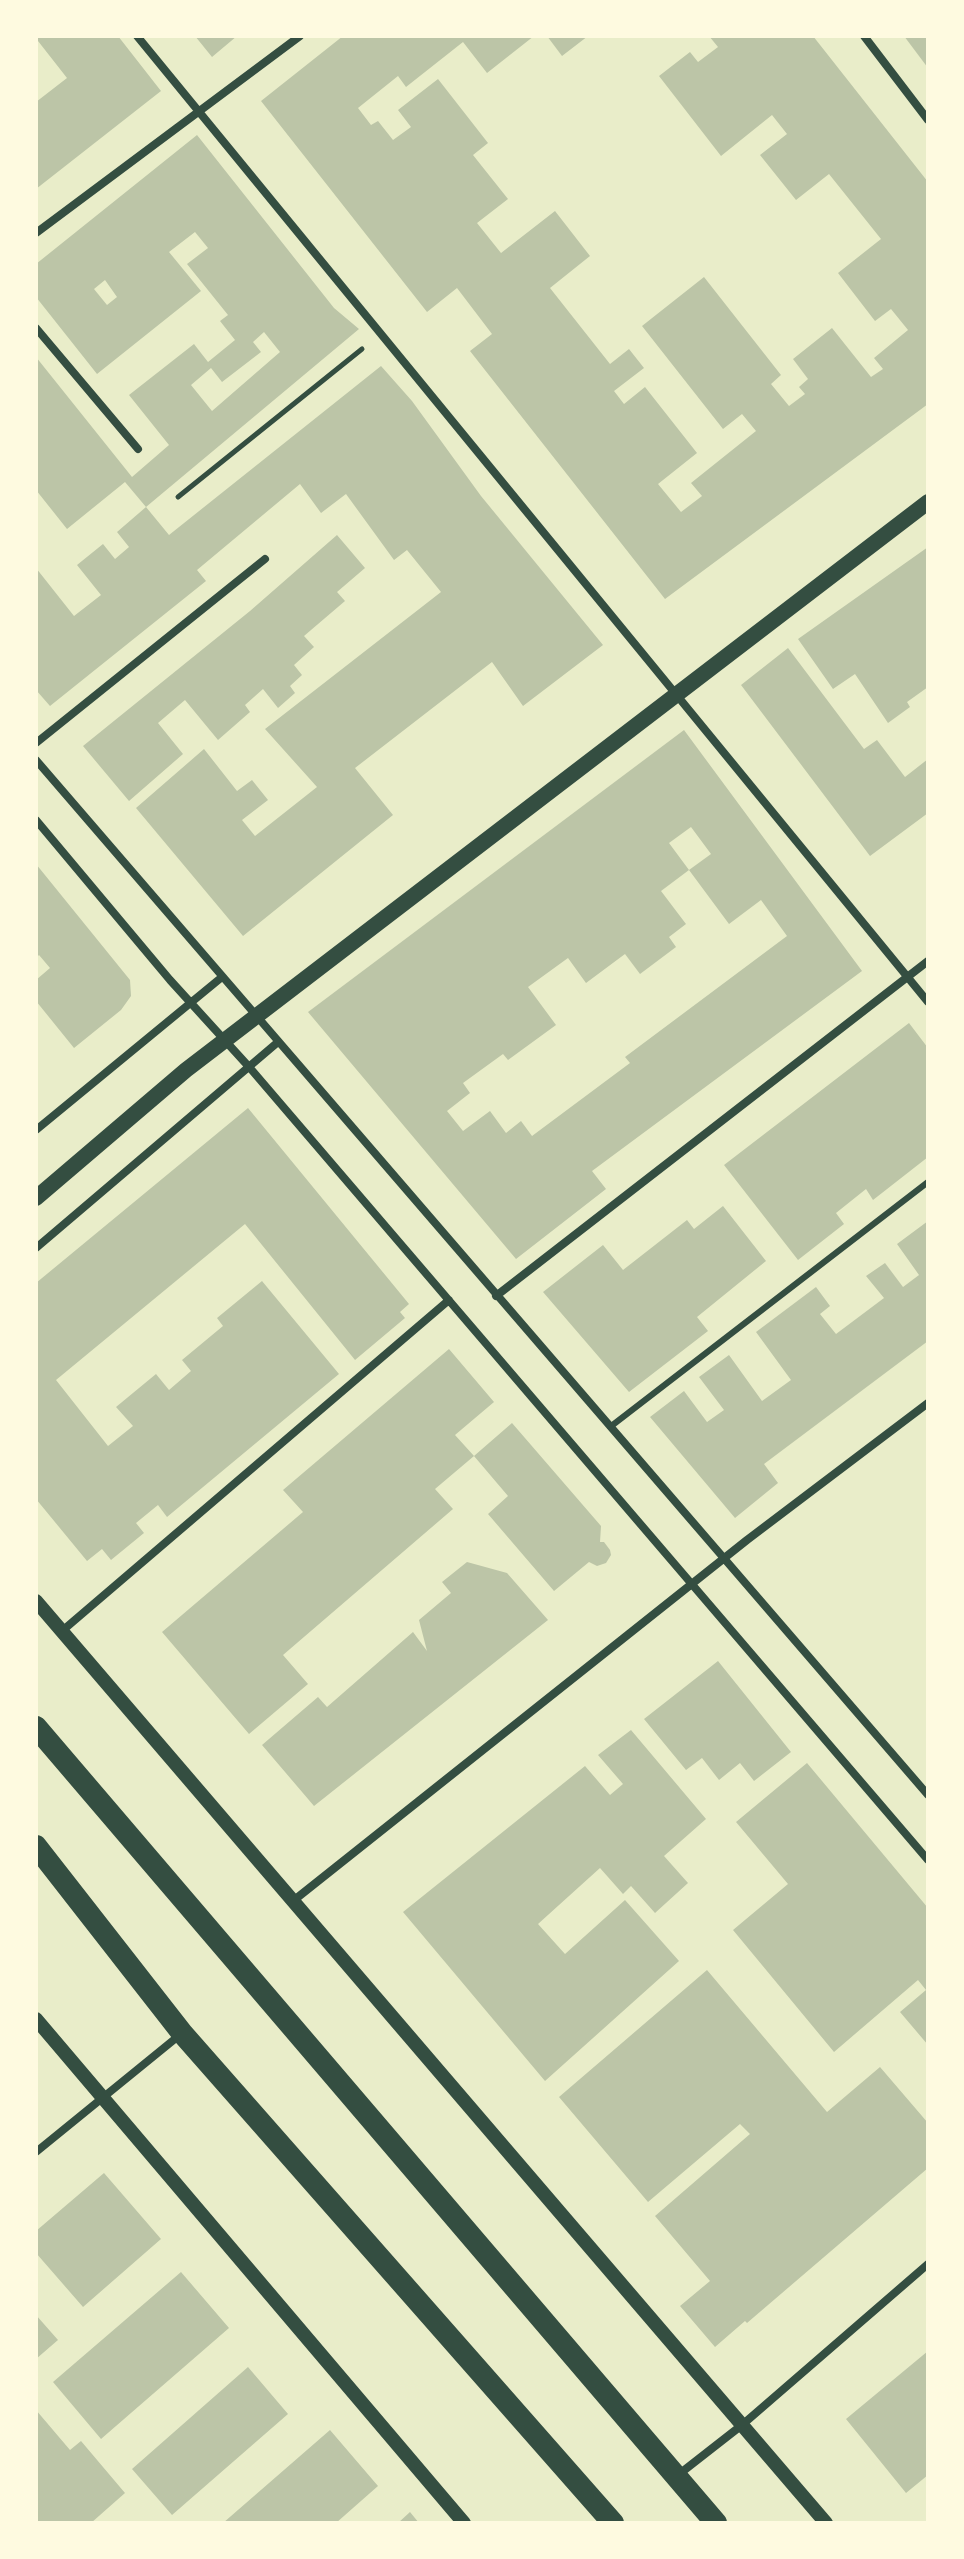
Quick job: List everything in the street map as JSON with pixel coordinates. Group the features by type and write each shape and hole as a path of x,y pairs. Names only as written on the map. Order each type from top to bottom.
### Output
{"highway":[{"path":"36,1727 716,2523"},
{"path":"36,1846 182,2033 613,2523"}],"main road":[{"path":"36,1198 225,1040 928,502"}],"street":[{"path":"137,36 928,1002"},
{"path":"36,233 300,36"},
{"path":"864,36 928,120"},
{"path":"36,328 138,449"},
{"path":"36,743 265,559"},
{"path":"36,760 928,1795"},
{"path":"36,820 928,1860"},
{"path":"496,1296 928,961"},
{"path":"36,1130 222,977"},
{"path":"36,1248 278,1042"},
{"path":"62,1631 449,1300"},
{"path":"293,1902 723,1558 928,1403"},
{"path":"36,1601 826,2523"},
{"path":"36,2019 464,2523"},
{"path":"36,2152 182,2033"},
{"path":"676,2477 742,2425 928,2264"}],"lane":[{"path":"610,1427 928,1182"}],"path":[{"path":"178,497 381,333"}],"building":[{"path":"36,36 118,36 161,91 36,189 36,102 67,78 38,41 36,43"},
{"path":"195,36 237,36 212,57"},
{"path":"343,36 534,36 487,73 463,42 406,87 398,76 358,108 371,125 378,121 393,140 411,127 398,110 438,79 488,143 473,155 508,199 477,223 501,253 555,211 590,256 550,288 610,364 629,349 644,368 614,391 624,404 645,387 697,453 658,484 681,512 702,496 691,483 756,431 742,414 723,429 642,326 704,277 781,375 771,384 789,406 805,394 799,387 808,379 793,359 832,328 871,377 883,369 874,358 908,330 891,309 875,321 838,273 881,239 829,174 796,200 760,155 787,134 772,115 721,156 659,76 690,52 698,62 718,47 709,36 813,36 928,182 928,404 665,599 470,351 492,334 457,288 427,312 261,101"},
{"path":"547,36 588,36 562,56"},
{"path":"904,36 928,36 928,68"},
{"path":"197,135 334,308 359,329 146,507 125,482 67,529 36,490 36,357 132,477 169,445 129,395 194,344 208,362 235,340 220,321 228,315 187,264 208,248 195,232 169,252 201,291 97,374 36,297 36,264","holes":["105,280 117,297 107,305 94,289","264,332 280,352 212,411 191,385 211,368 222,382 261,352 253,342"]},
{"path":"381,366 412,401 481,496 603,645 523,706 492,662 355,768 393,815 243,936 136,808 204,749 237,791 252,780 268,800 242,820 255,836 317,787 265,729 441,592 407,550 394,560 346,494 321,513 300,484 197,570 206,581 50,706 36,690 36,568 74,616 101,595 77,565 103,544 115,559 129,547 117,532 146,507 169,535"},
{"path":"337,535 365,568 337,592 345,601 304,636 314,647 294,665 302,675 290,686 295,693 278,708 263,689 245,705 250,712 218,740 185,700 158,723 183,754 129,801 83,746 250,611"},
{"path":"928,547 928,687 907,702 910,707 888,723 855,674 833,689 798,639"},
{"path":"788,648 864,749 877,740 905,777 928,759 928,813 870,856 741,685"},
{"path":"684,730 862,971 592,1171 606,1189 516,1259 308,1012","holes":["691,827 711,854 689,870 669,843","689,870 729,924 761,900 787,936 625,1057 630,1063 532,1136 521,1121 506,1133 490,1111 463,1131 447,1111 470,1093 463,1083 503,1054 508,1060 556,1025 528,987 568,958 586,983 625,954 640,974 676,947 669,937 686,924 661,891"]},
{"path":"36,864 130,980 131,996 121,1010 74,1048 36,1001 36,980 50,968 39,955 36,958"},
{"path":"909,1023 928,1048 928,1157 873,1200 866,1189 836,1213 844,1224 798,1260 724,1165"},
{"path":"248,1108 409,1304 400,1312 405,1318 355,1360 245,1224 56,1380 108,1446 133,1426 116,1407 156,1374 169,1390 191,1371 182,1360 223,1326 217,1318 262,1281 339,1374 167,1517 158,1505 136,1523 144,1533 111,1560 102,1549 87,1561 36,1499 36,1283"},
{"path":"723,1206 766,1261 697,1317 708,1331 629,1392 543,1292 603,1245 623,1270 687,1220 694,1229"},
{"path":"928,1221 928,1341 764,1464 778,1483 735,1518 650,1417 684,1391 707,1422 724,1410 699,1377 729,1355 762,1401 791,1380 756,1332 816,1287 830,1306 820,1314 836,1334 884,1298 866,1276 885,1263 903,1287 919,1275 897,1244"},
{"path":"449,1349 494,1402 455,1435 474,1456 435,1489 453,1509 283,1655 308,1684 249,1734 162,1632 303,1512 283,1490"},
{"path":"512,1423 601,1526 600,1542 604,1542 610,1550 611,1555 606,1563 597,1566 589,1562 554,1591 488,1514 508,1496 474,1456"},
{"path":"467,1562 507,1573 548,1620 314,1806 262,1745 318,1697 327,1707 413,1632 427,1651 419,1620 451,1593 442,1582"},
{"path":"718,1661 791,1752 754,1781 740,1763 719,1780 702,1758 686,1770 644,1719"},
{"path":"631,1730 706,1819 664,1856 688,1883 655,1913 631,1886 623,1894 600,1868 538,1924 565,1954 625,1900 679,1961 545,2081 403,1912 585,1766 610,1795 623,1784 598,1755"},
{"path":"807,1763 928,1908 928,2045 900,2012 926,1990 918,1980 834,2052 733,1930 788,1884 736,1822"},
{"path":"707,1970 827,2112 880,2067 928,2123 928,2168 715,2347 680,2306 710,2281 655,2216 750,2134 740,2124 648,2202 559,2097"},
{"path":"104,2173 161,2239 83,2307 36,2253 36,2231"},
{"path":"181,2272 229,2328 101,2439 53,2382"},
{"path":"36,2315 58,2340 36,2359"},
{"path":"928,2351 928,2475 906,2493 846,2419"},
{"path":"248,2367 288,2414 172,2515 132,2469"},
{"path":"36,2410 70,2450 81,2441 125,2493 91,2523 36,2523"},
{"path":"330,2430 378,2486 336,2523 223,2523"},
{"path":"410,2512 419,2523 398,2523"}]}
